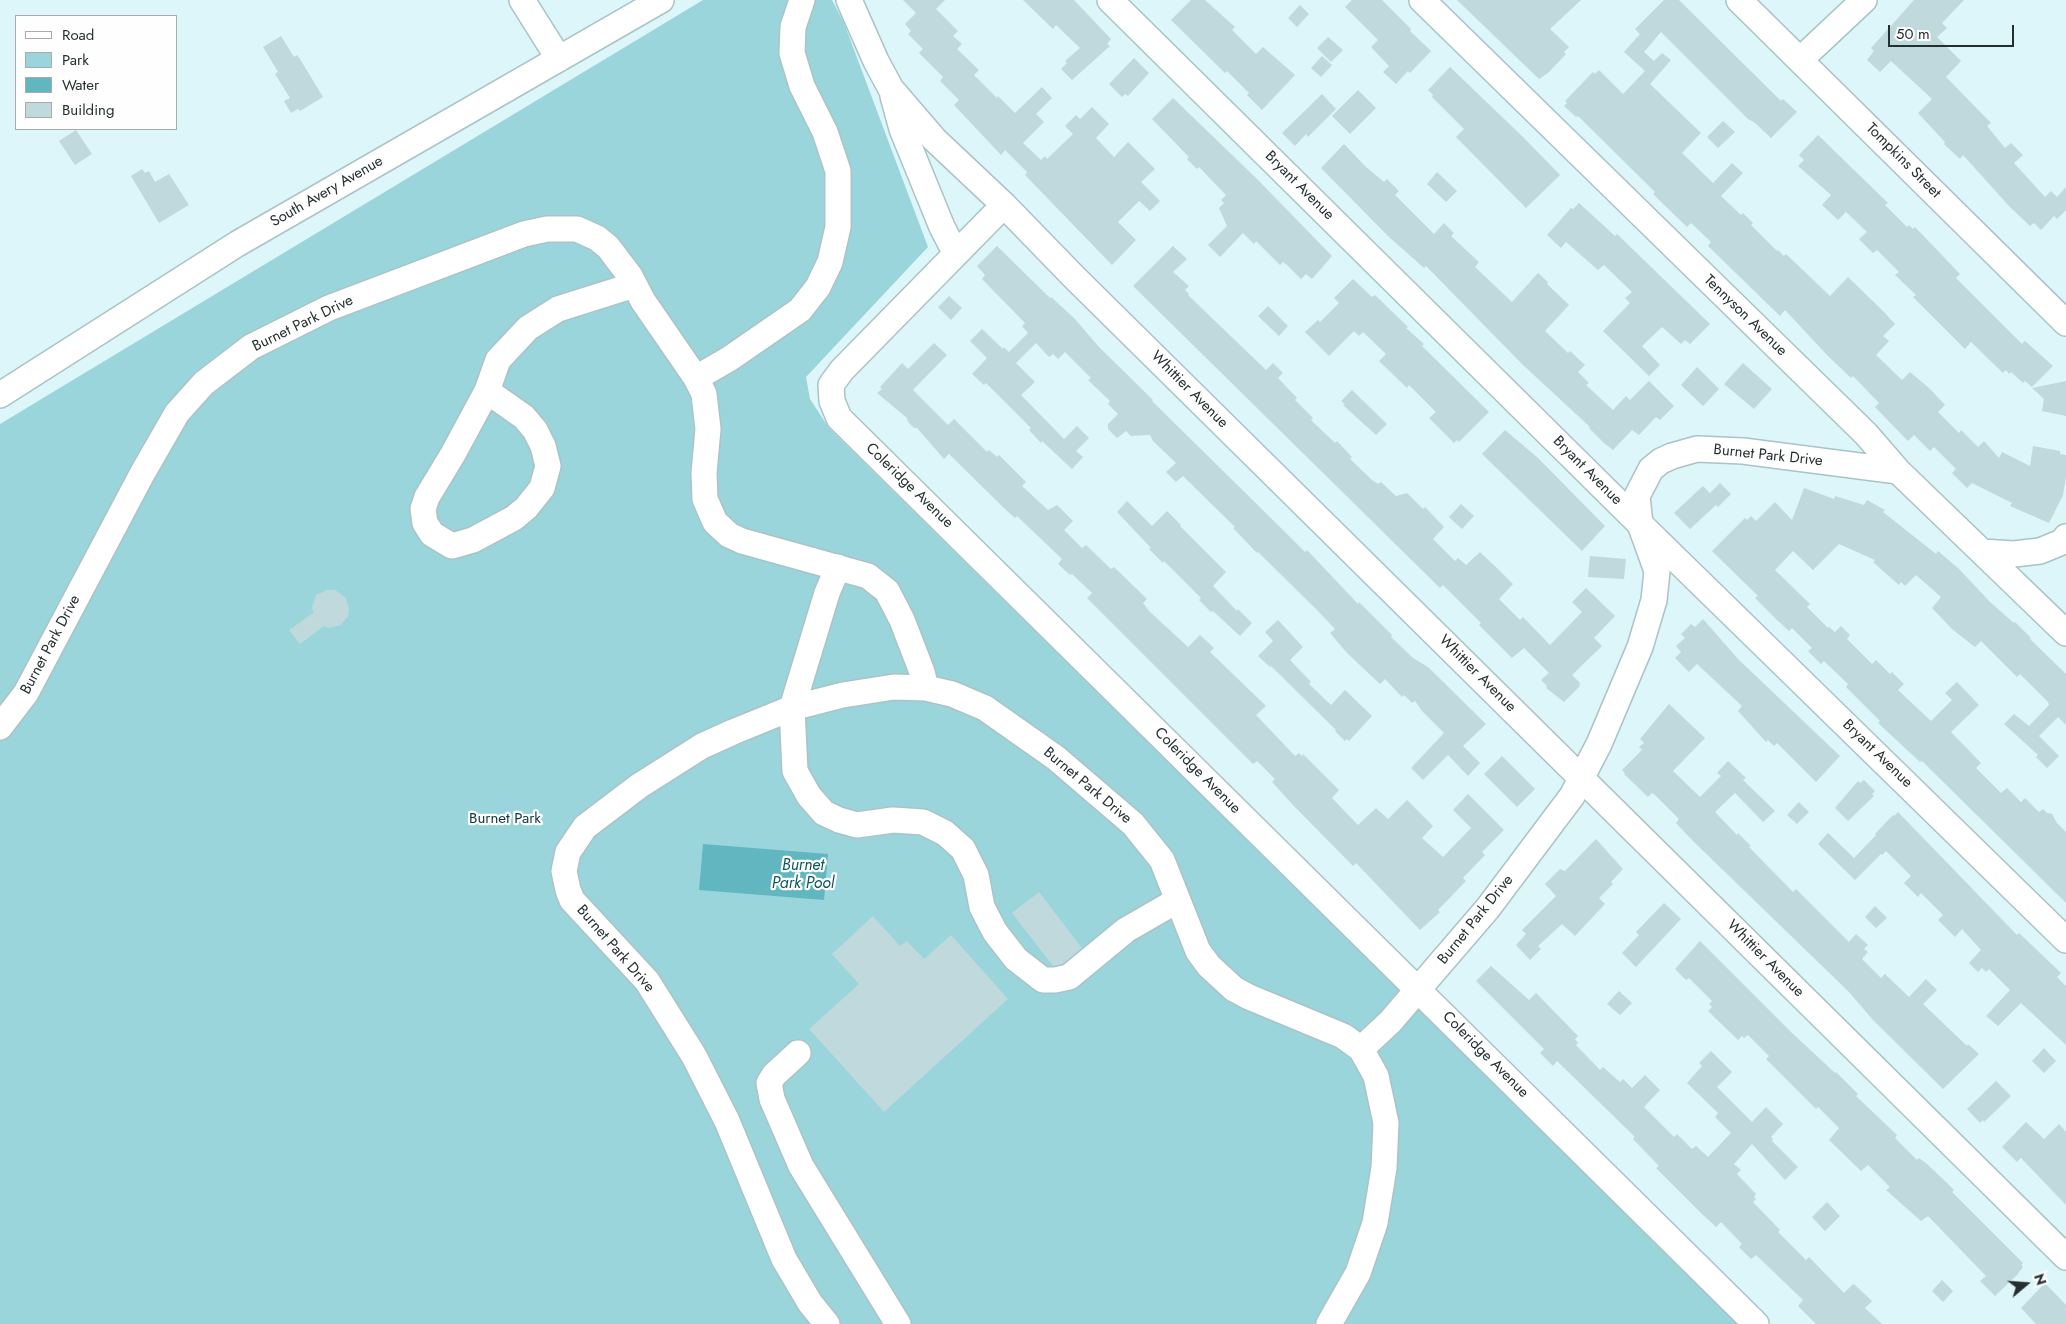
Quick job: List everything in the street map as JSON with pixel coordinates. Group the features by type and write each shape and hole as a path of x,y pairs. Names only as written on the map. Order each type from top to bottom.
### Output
{"street":[{"path":"522,0 559,58"},
{"name":"South Avery Avenue","path":"0,395 237,244 661,0"},
{"path":"696,378 729,359 800,310 818,287 830,262 838,227 838,171 825,132 802,86 792,53 793,27 802,0"},
{"name":"Whittier Avenue","path":"849,0 876,61 891,89 934,139 1004,205 1074,277 2066,1257"},
{"name":"Bryant Avenue","path":"1110,0 1640,524 2066,940"},
{"name":"Tennyson Avenue","path":"1422,0 1866,434 1898,471 2066,634"},
{"name":"Tompkins Street","path":"1739,0 2066,323"},
{"path":"1800,60 1864,0"},
{"name":"Whittier Avenue","path":"891,89 902,130 942,227 956,254"},
{"name":"Coleridge Avenue","path":"1004,205 842,370 832,385 832,401 839,418 1756,1324"},
{"name":"Burnet Park Drive","path":"0,727 26,692 142,474 177,413 204,383 251,348 329,308 524,234 546,229 577,229 597,238 608,247 696,378 704,394 708,429 704,473 705,499 715,522 729,535 742,541 868,576 887,591 902,620 922,672 926,688"},
{"path":"487,391 524,416 535,430 543,446 548,466 542,488 526,508 514,518 493,531 452,546 432,534 425,522 423,509 427,497 487,391 498,360 528,328 558,309 634,285"},
{"name":"Burnet Park Drive","path":"827,1324 810,1302 784,1259 727,1120 694,1056 647,981 572,900 564,871 568,852 585,827 639,786 702,746 792,708 843,695 894,687 926,688 952,694 985,708 1056,758 1133,824 1162,860 1198,951 1209,966 1234,989 1249,998 1343,1036 1361,1049 1390,1022 1419,990 1488,908 1572,796 1599,744 1640,647 1654,600 1657,571 1640,524 1637,496 1651,469 1660,461 1672,456 1697,450 1743,451 1898,471"},
{"path":"1982,552 2014,554 2040,551 2062,542 2066,537"},
{"path":"838,567 827,593 792,708 795,771 809,796 824,813 857,825 893,820 923,822 945,834 963,849 976,875 982,907 995,932 1016,958 1034,975 1043,980 1069,977 1126,930 1178,900"},
{"path":"1336,1322 1358,1273 1375,1223 1384,1168 1386,1123 1376,1076 1361,1049"},
{"path":"798,1053 774,1075 770,1082 772,1099 801,1166 898,1324"}],"green space":[{"name":"Burnet Park","path":"703,0 832,0 844,23 928,247 806,377 810,399 829,428 1739,1324 0,1324 0,424"}],"water":[{"name":"Burnet Park Pool","path":"703,844 828,854 824,900 699,890"}],"building":[{"path":"903,0 945,0 936,9 958,31 953,36 962,44 957,49 979,70 974,75 1015,113 1042,87 1052,98 1036,114 1044,122 1023,143 1041,160 1045,156 1047,159 1073,134 1065,126 1076,115 1080,119 1092,107 1109,124 1096,138 1114,157 1128,142 1155,169 1141,182 1160,201 1150,211 1139,201 1118,222 1136,240 1112,265 1025,175 1027,172 1005,150 1001,155 954,105 959,100 940,81 943,77 919,53 923,49 908,34 911,31 905,24 916,13"},
{"path":"1023,0 1074,0 1111,39 1107,44 1110,46 1072,80 1061,69 1067,63 1065,61 1080,48 1056,25 1053,29"},
{"path":"1191,0 1205,0 1235,27 1232,30 1256,54 1263,47 1295,75 1262,110 1247,95 1249,93 1227,71 1225,73 1171,20"},
{"path":"1352,0 1382,0 1431,51 1410,73 1408,71 1396,84 1383,72 1389,66 1371,47 1378,40 1345,7"},
{"path":"1457,0 1581,0 1550,29 1569,47 1564,52 1566,54 1548,73 1539,79"},
{"path":"1664,0 1679,0 1781,101 1783,99 1797,112 1771,138 1748,119 1661,32 1644,52 1654,61 1662,53 1671,60 1650,84 1701,133 1682,153 1713,183 1732,163 1743,173 1721,196 1741,215 1743,213 1753,223 1751,225 1777,251 1784,256 1786,254 1830,296 1848,277 1884,312 1895,324 1883,336 1889,341 1876,355 1902,380 1910,372 1930,389 1945,405 1938,412 1959,433 1961,430 1978,447 1984,441 1999,458 2002,452 2030,466 2033,446 2060,451 2060,454 2066,455 2066,477 2063,495 2049,523 2010,506 2012,503 1972,483 1967,488 1952,473 1956,469 1934,447 1930,451 1914,435 1908,441 1875,407 1879,403 1853,376 1851,378 1828,356 1785,310 1780,316 1708,246 1711,242 1691,223 1687,227 1653,194 1655,192 1578,116 1576,117 1564,106 1567,103 1565,101 1593,72 1595,74 1599,70 1623,94 1645,71 1624,52 1640,34 1635,29"},
{"path":"1914,0 1964,0 1942,23 1947,28 1937,37 1961,61 1946,77 1991,123 1987,126 2005,148 2011,143 2023,155 2014,163 2045,197 2051,191 2057,197 2066,187 2066,210 2057,219 2054,216 2041,230 2034,223 2030,226 2009,206 1963,155 1960,159 1944,144 1945,142 1918,113 1932,99 1891,61 1880,72 1867,60 1874,51 1871,48"},
{"path":"1300,5 1309,14 1297,27 1288,18"},
{"path":"281,36 294,57 297,55 300,59 323,97 300,111 298,109 291,113 284,101 290,98 275,74 278,72 263,47"},
{"path":"1328,37 1343,50 1331,62 1317,48"},
{"path":"1322,56 1332,65 1321,77 1311,68"},
{"path":"1134,58 1149,73 1128,96 1125,94 1122,97 1109,84"},
{"path":"1450,67 1560,175 1526,208 1456,137 1464,129 1432,97 1433,95 1428,90"},
{"path":"1358,90 1376,108 1350,134 1332,116"},
{"path":"1322,94 1336,109 1308,137 1306,134 1295,146 1282,133"},
{"path":"1173,98 1257,179 1332,256 1312,279 1306,274 1301,279 1283,262 1280,265 1256,241 1254,244 1243,233 1220,257 1208,245 1227,226 1219,208 1224,203 1221,200 1226,195 1199,167 1197,169 1187,159 1189,157 1152,119"},
{"path":"1723,121 1735,132 1718,148 1707,137"},
{"path":"76,130 92,154 75,165 59,141"},
{"path":"1818,135 1888,203 1885,205 1907,227 1909,225 1913,229 1915,227 1960,274 1956,278 2022,344 2025,341 2053,366 2032,387 2025,381 2023,383 2011,372 2009,374 2006,370 2003,373 1971,342 1965,349 1913,297 1916,295 1895,275 1899,272 1877,250 1873,253 1859,239 1867,232 1846,212 1838,220 1822,205 1831,195 1798,166 1804,160 1799,155"},
{"path":"1344,144 1366,167 1384,182 1387,179 1399,191 1395,195 1434,234 1444,223 1454,233 1451,236 1479,262 1475,267 1512,302 1538,273 1548,282 1547,284 1569,305 1545,331 1568,353 1570,351 1585,365 1578,372 1589,383 1586,385 1613,410 1626,396 1630,400 1649,381 1674,406 1660,420 1656,417 1639,435 1632,430 1613,450 1604,443 1590,427 1522,364 1426,266 1424,268 1389,237 1321,168"},
{"path":"142,169 145,173 149,171 155,182 169,174 189,205 159,223 131,176"},
{"path":"1437,172 1457,191 1446,202 1427,184"},
{"path":"1579,203 1615,236 1617,234 1710,324 1690,344 1685,340 1681,344 1662,327 1642,346 1660,365 1649,376 1603,331 1630,303 1625,298 1632,292 1604,265 1598,270 1566,242 1561,248 1547,235 1571,208 1573,209"},
{"path":"997,246 1050,298 1074,318 1099,347 1152,401 1305,552 1307,550 1358,604 1359,602 1392,635 1391,637 1413,658 1428,667 1486,724 1463,746 1480,763 1468,776 1448,755 1423,780 1411,768 1444,733 1422,711 1415,701 1412,703 1404,695 1402,697 1385,679 1380,684 1347,653 1330,633 1335,629 1257,553 1233,528 1235,527 1183,476 1176,482 1166,472 1176,463 1153,441 1150,435 1131,436 1126,431 1117,438 1108,429 1108,424 1118,414 1108,404 1110,401 1088,380 1091,378 1065,352 1058,359 1053,354 1049,357 1036,343 1016,363 1035,382 1021,395 1064,439 1077,426 1089,438 1076,451 1083,457 1072,469 1042,441 1041,443 1029,430 1031,428 986,383 984,385 972,374 987,358 970,341 982,329 1003,349 1004,347 1009,352 1028,333 1022,326 1025,323 982,279 985,275 977,266"},
{"path":"1173,246 1187,259 1173,272 1189,286 1185,290 1188,295 1266,370 1273,363 1283,373 1278,378 1297,398 1295,400 1313,418 1311,420 1335,443 1337,441 1352,457 1350,459 1372,480 1378,484 1381,482 1396,496 1407,493 1423,509 1425,507 1444,527 1433,539 1455,561 1458,558 1466,565 1480,552 1499,570 1513,584 1499,599 1520,620 1523,617 1550,645 1582,612 1572,602 1586,588 1615,616 1594,638 1602,646 1572,675 1580,683 1580,686 1564,702 1546,688 1547,686 1541,680 1549,673 1524,648 1512,658 1479,625 1481,623 1443,585 1440,588 1133,286"},
{"path":"1353,279 1372,297 1375,295 1408,327 1406,328 1424,344 1422,346 1489,412 1459,442 1457,440 1454,443 1429,418 1436,412 1409,385 1407,388 1379,361 1386,354 1363,332 1359,336 1354,331 1329,356 1305,332 1318,320 1320,322 1339,303 1334,298"},
{"path":"949,296 962,308 951,320 938,307"},
{"path":"1268,306 1288,326 1279,336 1258,316"},
{"path":"934,343 947,355 913,390 948,425 954,419 987,452 989,450 997,457 999,455 1026,482 1022,486 1048,510 1057,505 1073,521 1064,530 1082,548 1086,545 1111,569 1114,567 1147,599 1143,603 1149,611 1188,647 1200,635 1214,648 1210,652 1266,706 1256,715 1295,756 1299,753 1302,756 1303,754 1339,790 1332,798 1358,825 1376,808 1388,819 1407,800 1433,826 1422,838 1443,857 1471,828 1453,810 1468,794 1504,830 1482,852 1485,855 1463,878 1466,881 1438,910 1440,912 1420,930 1356,863 1353,866 1293,805 1272,782 1275,779 1257,761 1253,764 1087,598 1092,593 1058,564 1062,559 1017,516 1015,518 1006,510 949,454 944,459 917,428 914,428 908,422 907,418 877,393 882,389 880,387 902,363 908,369"},
{"path":"1743,363 1772,389 1754,409 1724,384"},
{"path":"1697,367 1719,389 1703,406 1681,385"},
{"path":"2066,381 2066,416 2042,411 2044,399 2032,388"},
{"path":"1352,390 1387,424 1376,435 1343,405 1345,404 1341,401"},
{"path":"1505,430 1538,458 1605,526 1582,551 1482,454"},
{"path":"1720,483 1731,494 1690,529 1674,513 1703,486 1710,493"},
{"path":"1804,488 1834,499 1835,496 1864,505 1867,500 1885,510 1883,512 1936,554 1938,551 1959,569 1990,602 2015,622 2066,674 2066,725 2058,717 2039,736 2059,756 2047,768 2036,757 2038,755 2004,724 2014,714 2029,726 2049,705 2048,702 2020,674 2017,677 1981,641 1975,647 1952,629 1932,608 1941,597 1916,575 1905,586 1901,582 1899,585 1873,562 1875,560 1839,544 1813,570 1793,551 1775,570 1810,604 1807,607 1828,628 1835,632 1841,626 1850,635 1847,639 1872,664 1876,660 1890,674 1892,672 1904,684 1898,690 1931,721 1952,700 1945,693 1957,682 1979,705 1951,732 1981,763 1976,768 2001,793 2007,788 2021,802 2025,798 2039,812 2043,809 2047,813 2052,814 2057,823 2066,832 2066,903 1922,761 1920,762 1878,723 1880,721 1846,687 1848,684 1824,661 1821,664 1808,651 1812,648 1792,628 1789,631 1777,620 1755,598 1758,596 1712,551 1745,518 1747,520 1751,516 1756,521 1775,502 1792,520"},
{"path":"1127,501 1152,526 1167,511 1226,572 1213,586 1237,611 1238,609 1252,623 1240,636 1199,600 1201,598 1164,561 1163,563 1149,549 1151,548 1117,512"},
{"path":"1461,504 1474,516 1462,529 1449,517"},
{"path":"1590,556 1626,559 1624,579 1588,577"},
{"path":"327,590 335,590 346,598 349,609 348,616 341,625 329,628 324,626 300,644 289,630 313,613 312,607 316,595"},
{"path":"1703,619 1738,659 1840,756 1816,782 1777,743 1774,746 1768,740 1766,742 1738,711 1742,706 1697,664 1689,672 1675,658 1681,652 1676,646 1685,638 1681,634 1691,624 1695,627"},
{"path":"1278,620 1303,647 1290,660 1311,682 1309,684 1331,705 1345,690 1372,716 1349,741 1347,739 1345,741 1271,666 1258,656 1273,641 1265,632"},
{"path":"1669,704 1705,738 1673,771 1700,797 1721,776 1717,773 1728,761 1746,778 1743,780 1775,811 1763,822 1735,793 1715,812 1737,835 1738,833 1751,846 1749,847 1793,892 1796,889 1849,942 1856,934 1868,945 1864,949 1868,952 1862,959 1881,978 1885,974 1909,997 1926,979 1937,990 1923,1004 1967,1046 1968,1044 1979,1054 1943,1089 1873,1020 1849,992 1693,841 1676,823 1679,819 1655,795 1652,793 1648,797 1624,774 1622,770 1642,750 1639,747 1644,743 1640,739"},
{"path":"1502,756 1535,789 1517,807 1484,774"},
{"path":"1864,780 1875,791 1872,794 1874,796 1848,821 1835,808 1858,781 1860,783"},
{"path":"1799,802 1809,812 1797,824 1787,815"},
{"path":"1898,812 2017,935 2019,933 2061,973 2057,977 2066,986 2066,1045 2021,1003 1998,1026 1986,1016 2010,990 1989,969 1986,972 1982,968 1978,972 1969,963 1981,950 1962,929 1955,937 1938,920 1943,915 1921,893 1918,897 1904,883 1911,876 1886,851 1855,880 1818,844 1828,833 1854,858 1893,815"},
{"path":"1596,839 1623,869 1611,882 1613,884 1599,898 1605,904 1575,936 1562,924 1538,946 1541,949 1530,960 1516,945 1526,934 1522,930 1556,896 1545,884 1560,869 1565,871"},
{"path":"1039,892 1082,948 1063,964 1053,966 1012,913"},
{"path":"1664,903 1681,919 1636,967 1622,953 1639,935 1636,932"},
{"path":"1875,906 1887,918 1876,928 1865,917"},
{"path":"873,916 900,946 907,941 924,959 951,935 1008,999 884,1112 809,1029 859,984 832,954"},
{"path":"1700,941 1791,1032 1836,1072 1858,1094 1856,1096 1897,1135 1895,1138 1917,1160 1919,1158 1927,1164 1946,1182 1954,1190 1952,1192 2023,1263 2021,1265 2023,1267 2017,1275 1995,1296 1980,1281 1986,1276 1928,1216 1921,1221 1886,1190 1890,1187 1868,1165 1861,1171 1829,1140 1839,1128 1818,1107 1816,1109 1766,1059 1769,1056 1748,1035 1744,1038 1742,1036 1738,1040 1708,1011 1712,1007 1709,1004 1712,1001 1689,978 1686,980 1675,969"},
{"path":"1491,966 1529,1000 1536,993 1578,1036 1575,1039 1578,1043 1576,1045 1600,1070 1603,1067 1620,1082 1623,1079 1632,1088 1645,1075 1660,1090 1644,1107 1674,1137 1677,1134 1692,1149 1696,1146 1708,1157 1731,1133 1715,1117 1718,1113 1687,1083 1702,1066 1699,1063 1711,1051 1732,1072 1717,1087 1752,1122 1766,1107 1783,1124 1771,1137 1772,1141 1798,1167 1785,1180 1752,1144 1734,1164 1741,1170 1737,1174 1756,1194 1754,1197 1756,1199 1753,1202 1780,1230 1778,1232 1806,1260 1809,1257 1844,1293 1853,1284 1872,1301 1865,1308 1882,1324 1816,1324 1798,1306 1803,1300 1756,1255 1751,1259 1739,1247 1742,1244 1721,1222 1716,1227 1702,1214 1656,1168 1659,1166 1633,1139 1635,1137 1557,1061 1553,1066 1540,1053 1544,1049 1476,981"},
{"path":"1619,991 1632,1003 1620,1015 1607,1004"},
{"path":"2044,1048 2056,1061 2044,1073 2032,1061"},
{"path":"1996,1081 2011,1096 1984,1122 1983,1120 1980,1123 1967,1109"},
{"path":"2026,1122 2044,1139 2059,1124 2066,1132 2066,1205 2021,1158 2017,1162 2002,1147"},
{"path":"1827,1202 1840,1216 1825,1231 1812,1217"},
{"path":"1942,1280 1953,1291 1943,1302 1932,1291"},
{"path":"2045,1283 2066,1305 2066,1324 2036,1324 2021,1308"}]}
